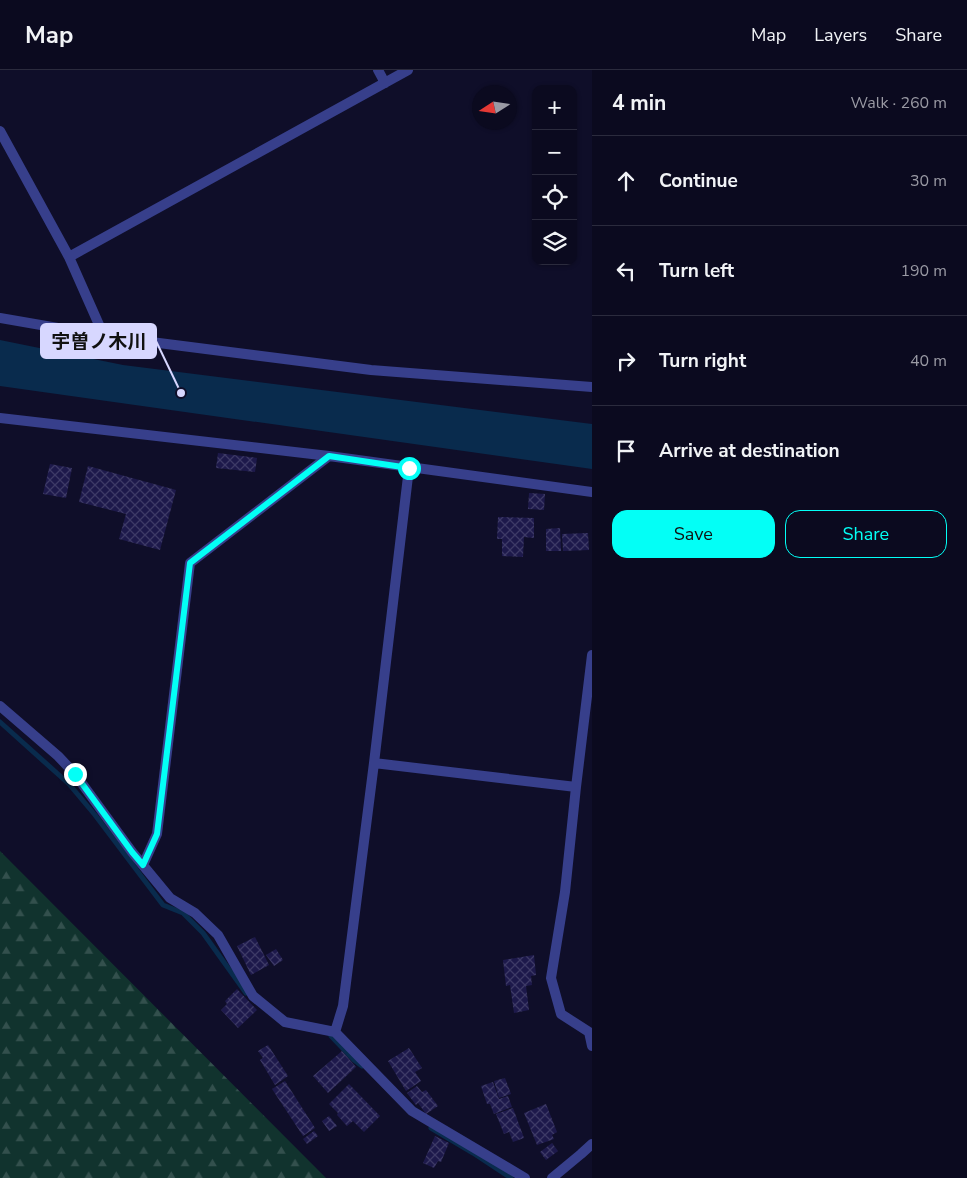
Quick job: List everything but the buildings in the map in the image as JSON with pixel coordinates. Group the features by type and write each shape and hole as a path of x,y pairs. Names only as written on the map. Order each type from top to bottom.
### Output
{"street":[{"path":"378,70 385,83"},
{"path":"69,257 408,70"},
{"path":"0,131 69,257 104,336"},
{"path":"0,318 104,336 370,370 592,387"},
{"path":"0,418 329,456 592,492"},
{"path":"143,865 157,834 190,563 329,456"},
{"path":"335,1032 343,1006 409,468"},
{"path":"592,655 565,892 551,978 561,1014 589,1032 592,1046"},
{"path":"0,706 58,756 75,774 132,852 170,898 195,912 218,935 252,996 285,1022 335,1032 412,1111 525,1178"},
{"path":"374,763 576,787"},
{"path":"552,1178 592,1144"}],"green space":[{"path":"0,851 326,1178 0,1178"}],"water":[{"path":"0,340 123,365 592,424 592,469 0,386"}],"waterway":[{"path":"0,722 69,784 95,815 163,905 183,913 203,933 246,993"},
{"path":"331,1036 362,1066"},
{"path":"431,1128 511,1178"}],"place":[{"name":"宇曽ノ木川","path":"181,393"}],"route":[{"path":"75,774 143,865 157,834 190,563 329,456 409,468"}]}
